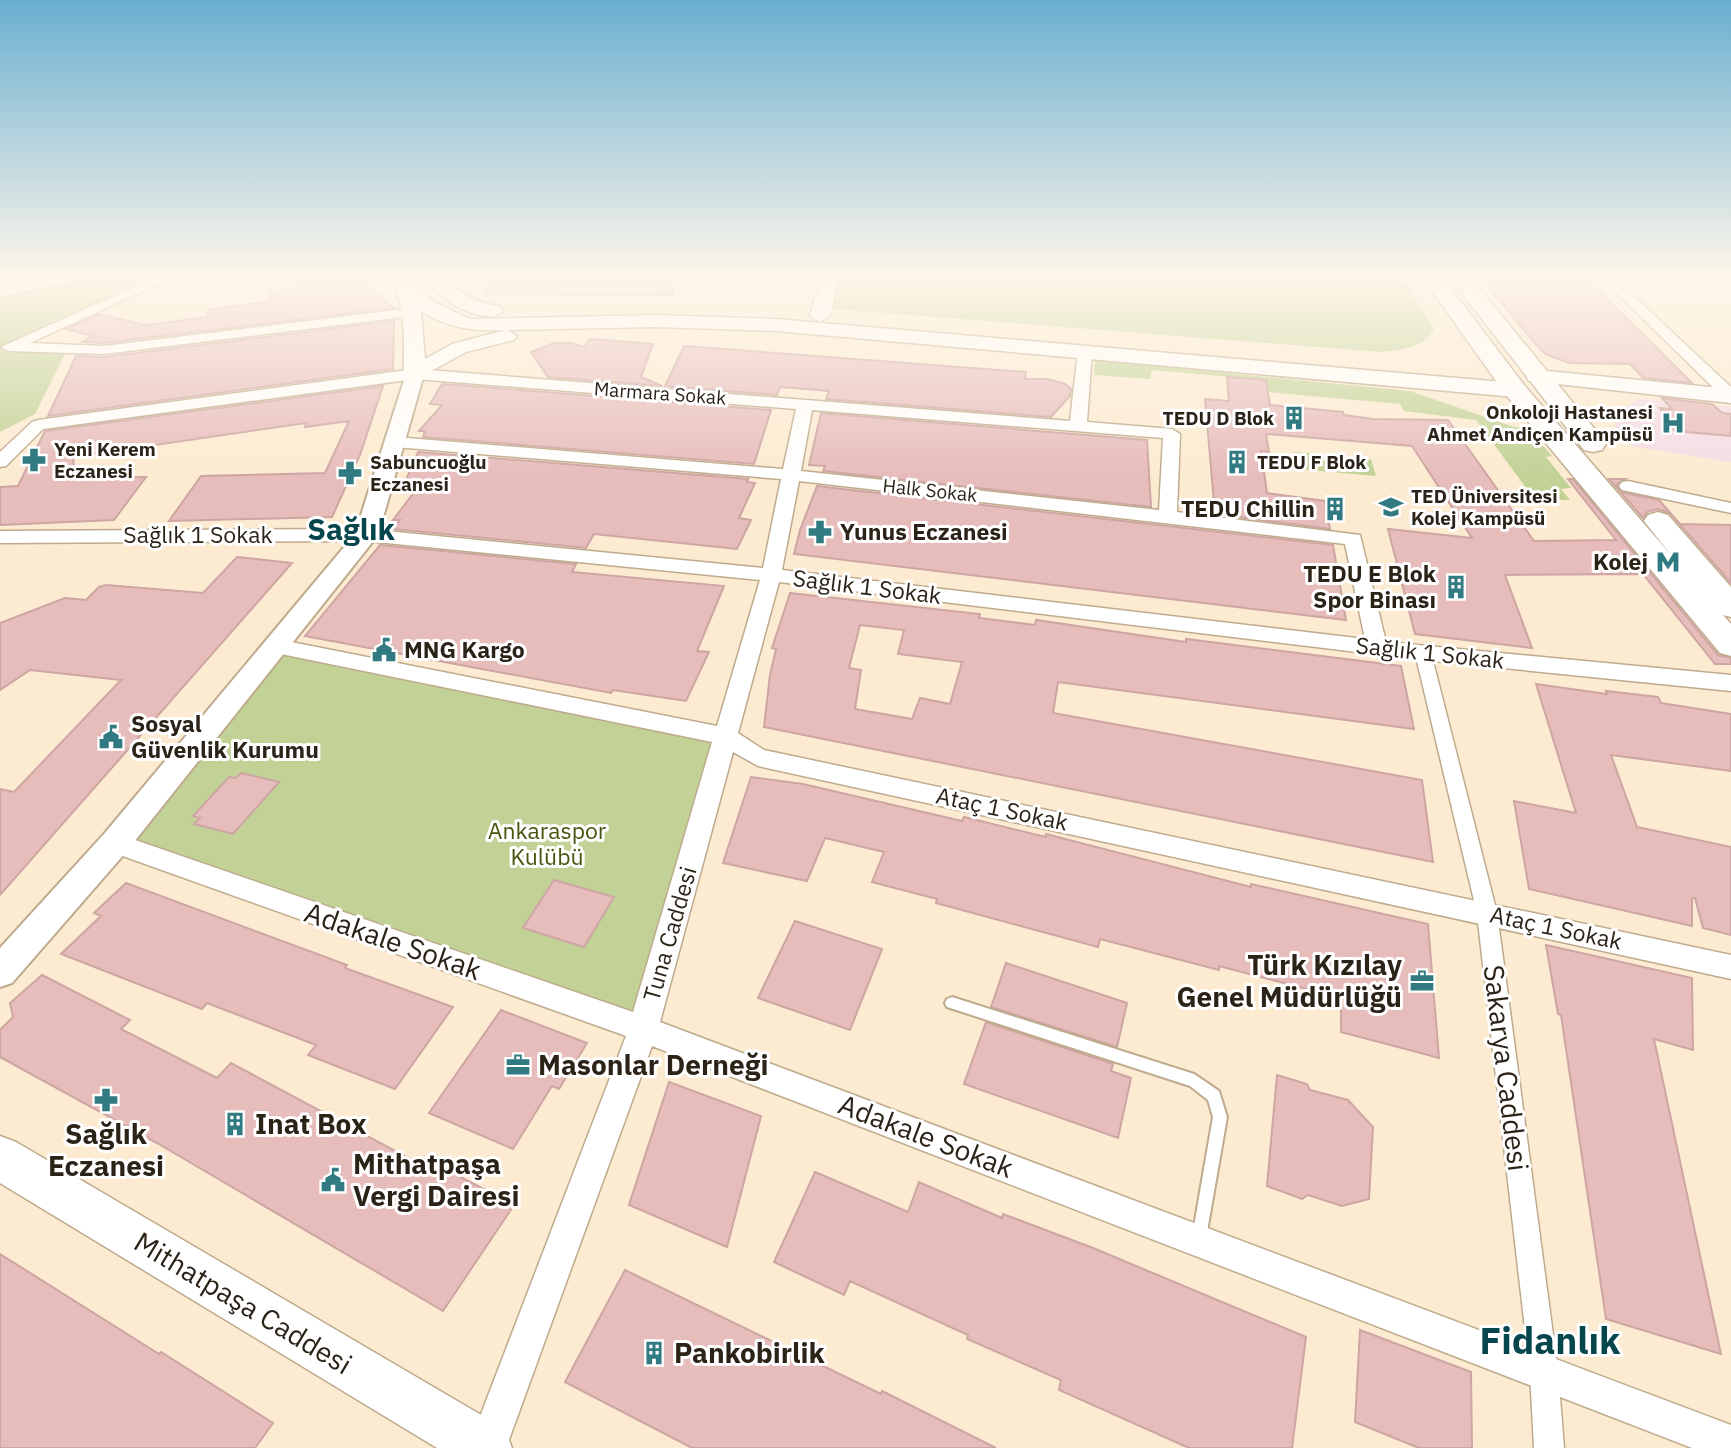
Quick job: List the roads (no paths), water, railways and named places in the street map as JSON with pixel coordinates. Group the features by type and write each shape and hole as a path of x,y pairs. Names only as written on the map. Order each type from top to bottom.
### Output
{"main road":[{"path":"413,342 415,374 450,352 486,342"},
{"path":"450,352 459,342"},
{"path":"973,342 1731,396"},
{"path":"1089,342 1526,383 1731,407"},
{"path":"1490,342 1526,383 1731,645"},
{"path":"1500,342 1526,383 1628,486 1731,607"},
{"name":"Mithatpaşa Caddesi","path":"0,1158 486,1448"}],"street":[{"path":"20,342 8,347 104,350 174,342"},
{"path":"1674,342 1731,396"},
{"path":"1078,426 1085,351"},
{"path":"0,972 115,843 366,535 415,374"},
{"name":"Marmara Sokak","path":"0,462 38,425 415,374 1172,433 1168,516"},
{"name":"Tuna Caddesi","path":"486,1448 643,1029 771,576 806,405"},
{"name":"Halk Sokak","path":"395,442 792,475 1353,539 1377,647"},
{"path":"1628,486 1731,508"},
{"name":"Sağlık 1 Sokak","path":"0,537 366,535 771,576 1423,653 1731,683"},
{"name":"Ataç 1 Sokak","path":"276,646 726,736 758,757 1731,967"},
{"name":"Sakarya Caddesi","path":"1423,653 1487,913 1544,1372 1549,1448"},
{"name":"Adakale Sokak","path":"115,843 643,1029 1731,1444"}],"lane":[{"path":"952,1003 1194,1081 1209,1091 1217,1100 1220,1117 1200,1240"}],"place":[{"name":"TEDU D Blok","path":"1294,418"},
{"name":"Onkoloji Hastanesi Ahmet Andiçen Kampüsü","path":"1673,423"},
{"name":"Yeni Kerem Eczanesi","path":"34,460"},
{"name":"TEDU F Blok","path":"1237,462"},
{"name":"Sabuncuoğlu Eczanesi","path":"350,473"},
{"name":"TED Üniversitesi Kolej Kampüsü","path":"1391,507"},
{"name":"TEDU Chillin","path":"1335,509"},
{"name":"Yunus Eczanesi","path":"820,532"},
{"name":"Kolej","path":"1668,562"},
{"name":"TEDU E Blok Spor Binası","path":"1456,587"},
{"name":"MNG Kargo","path":"384,650"},
{"name":"Sosyal Güvenlik Kurumu","path":"111,737"},
{"name":"Türk Kızılay Genel Müdürlüğü","path":"1422,981"},
{"name":"Masonlar Derneği","path":"518,1065"},
{"name":"Sağlık Eczanesi","path":"106,1100"},
{"name":"Inat Box","path":"235,1124"},
{"name":"Mithatpaşa Vergi Dairesi","path":"333,1180"},
{"name":"Pankobirlik","path":"654,1353"}],"district":[{"name":"Sağlık","path":"351,530"},
{"name":"Fidanlık","path":"1550,1341"}],"park label":[{"name":"Ankaraspor Kulübü","path":"547,844"}]}
